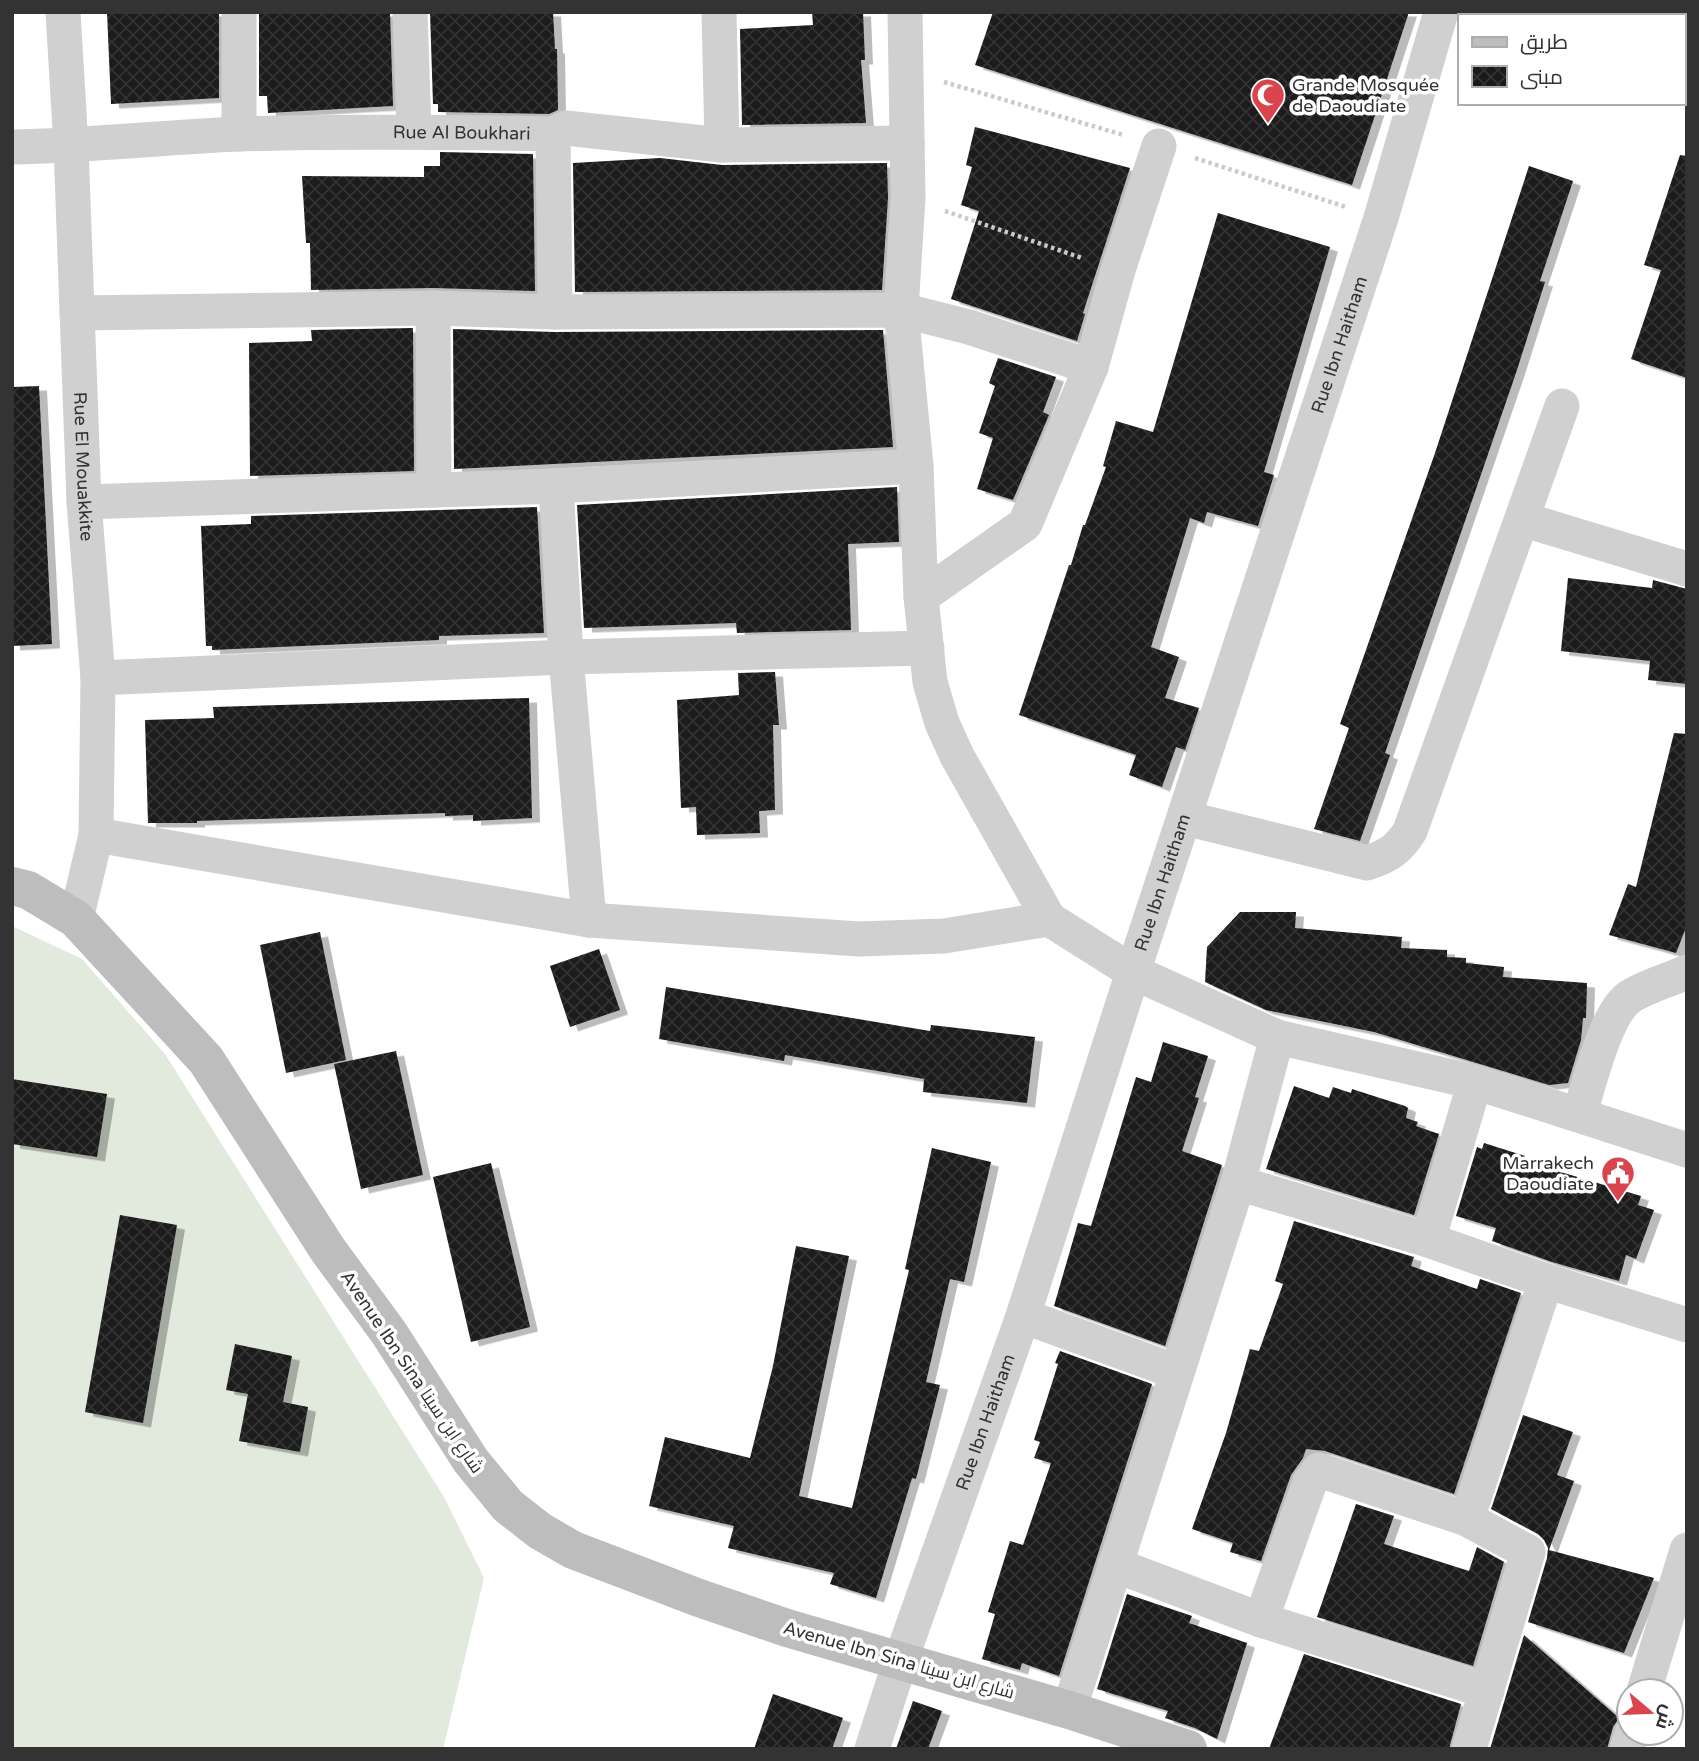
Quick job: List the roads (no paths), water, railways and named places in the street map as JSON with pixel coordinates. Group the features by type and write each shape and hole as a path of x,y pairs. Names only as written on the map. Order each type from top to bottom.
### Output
{"street":[{"name":"Rue El Mouakkite","path":"63,12 71,146 84,502 98,678 96,835 76,919"},
{"path":"239,12 239,134"},
{"path":"410,12 414,132"},
{"path":"719,12 722,145"},
{"path":"905,12 908,198 901,310 916,466 921,597 930,682 942,723 957,756 1049,919 1133,972 1277,1037 1475,1082 1687,1150"},
{"name":"Rue Ibn Haitham","path":"872,1749 900,1662 1023,1316 1381,218 1441,12"},
{"name":"Rue Al Boukhari","path":"12,147 71,146 239,134 553,134 566,128 722,145 907,142"},
{"path":"553,134 555,312"},
{"path":"921,597 1025,524 1091,367 1118,270 1159,146"},
{"path":"433,308 434,490"},
{"path":"77,313 433,308 555,312 901,310 969,327 1091,367"},
{"path":"1185,818 1367,863 1388,856 1401,845 1410,831 1562,405"},
{"path":"84,502 556,486 916,466"},
{"path":"556,486 566,657 589,920"},
{"path":"1522,519 1687,569"},
{"path":"98,678 566,657 927,648"},
{"path":"96,835 589,920 859,939 944,936 1049,919"},
{"name":"Avenue Ibn Sina شارع ابن سينا","path":"12,886 28,890 76,919 206,1060 328,1250 390,1334 456,1441 508,1506 540,1531 573,1550 699,1598 900,1662 1069,1710 1188,1749"},
{"path":"1579,1115 1608,1027 1618,1010 1630,997 1687,972"},
{"path":"1069,1710 1238,1182 1277,1037"},
{"path":"1428,1240 1475,1082"},
{"path":"1238,1182 1428,1240 1546,1281 1687,1325"},
{"path":"1467,1519 1546,1281"},
{"path":"1023,1316 1178,1372"},
{"path":"1261,1620 1310,1482 1319,1470 1467,1519 1528,1552 1469,1749"},
{"path":"1648,1677 1687,1550"},
{"path":"1115,1565 1261,1620 1487,1691"}],"place":[{"name":"Grande Mosquée de Daoudiate","path":"1268,125"},
{"name":"Marrakech Daoudiate","path":"1618,1203"}]}
